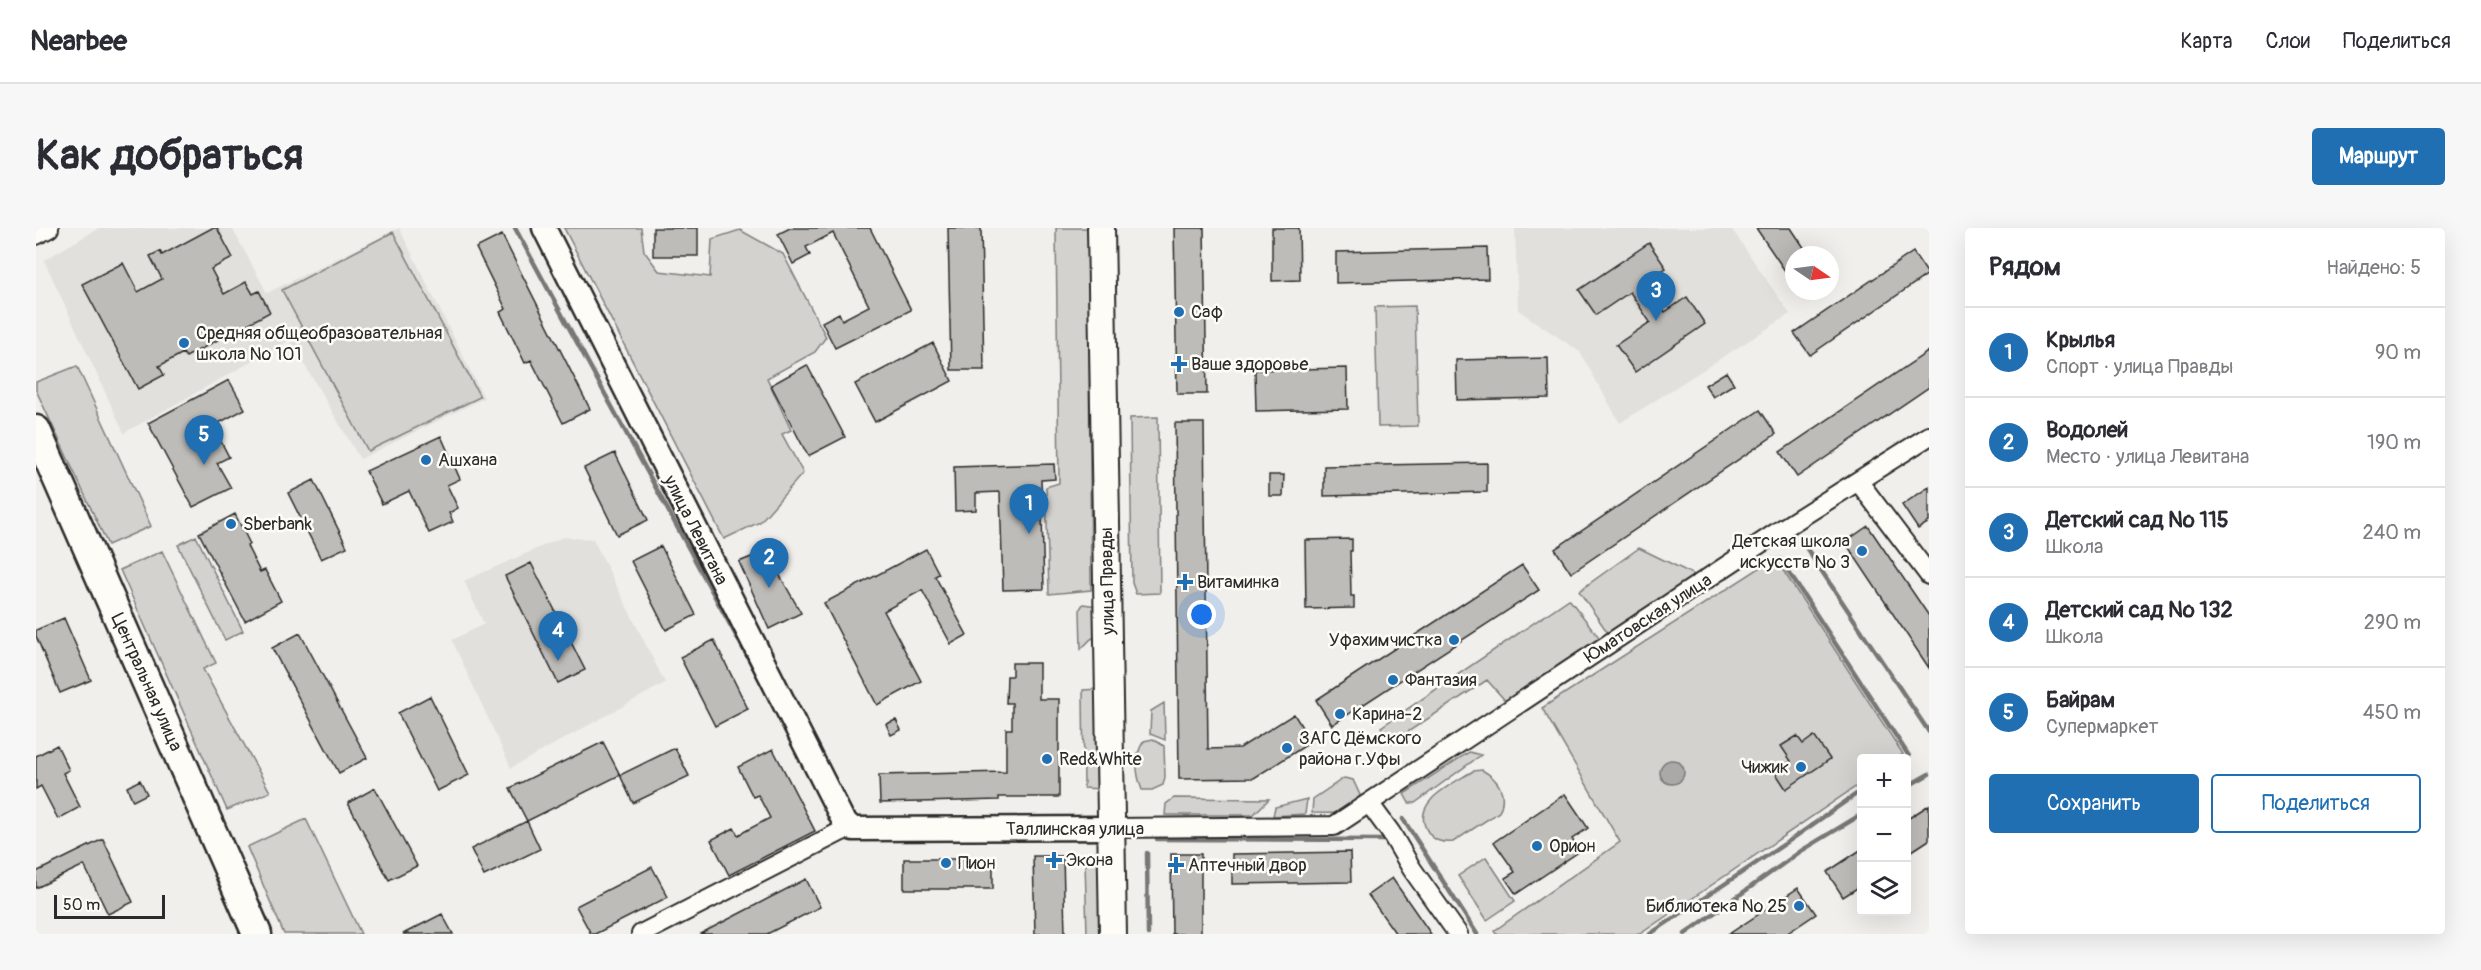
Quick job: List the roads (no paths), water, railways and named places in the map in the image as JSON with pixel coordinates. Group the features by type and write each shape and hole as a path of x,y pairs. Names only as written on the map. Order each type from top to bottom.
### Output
{"main road":[{"name":"улица Правды","path":"1101,228 1113,934"},
{"name":"Центральная улица","path":"36,430 257,934"}],"street":[{"path":"36,235 49,228"},
{"name":"улица Левитана","path":"544,228 843,820 853,829"},
{"name":"Юматовская улица","path":"1369,803 1779,531 1929,436"},
{"path":"1858,481 1929,574"},
{"path":"1369,803 1458,934"},
{"name":"Таллинская улица","path":"641,934 842,831 853,829 1160,829 1334,826 1369,803"}],"waterway":[{"path":"515,228 759,678"},
{"path":"1803,543 1929,732"},
{"path":"1780,559 1908,754"},
{"path":"1911,784 1929,774"},
{"path":"1650,934 1857,794"},
{"path":"1685,934 1801,851 1857,817"},
{"path":"1403,819 1477,934"},
{"path":"1157,839 1388,840"},
{"path":"1147,853 1148,934"}],"place":[{"name":"Саф","path":"1179,312"},
{"name":"Детский сад № 115","path":"1656,321"},
{"name":"Средняя общеобразовательная школа № 101","path":"184,343"},
{"name":"Ваше здоровье","path":"1179,364"},
{"name":"Ашхана","path":"426,460"},
{"name":"Байрам","path":"204,465"},
{"name":"Sberbank","path":"231,524"},
{"name":"Крылья","path":"1029,534"},
{"name":"Детская школа искусств № 3","path":"1862,551"},
{"name":"Витаминка","path":"1185,582"},
{"name":"Водолей","path":"769,588"},
{"name":"Уфахимчистка","path":"1454,640"},
{"name":"Детский сад № 132","path":"558,661"},
{"name":"Фантазия","path":"1393,680"},
{"name":"Карина-2","path":"1340,714"},
{"name":"ЗАГС Дёмского района г.Уфы","path":"1287,748"},
{"name":"Red&White","path":"1047,759"},
{"name":"Чижик","path":"1801,767"},
{"name":"Орион","path":"1537,846"},
{"name":"Экона","path":"1054,860"},
{"name":"Пион","path":"946,863"},
{"name":"Аптечный двор","path":"1176,865"},
{"name":"Библиотека № 25","path":"1799,906"}]}
